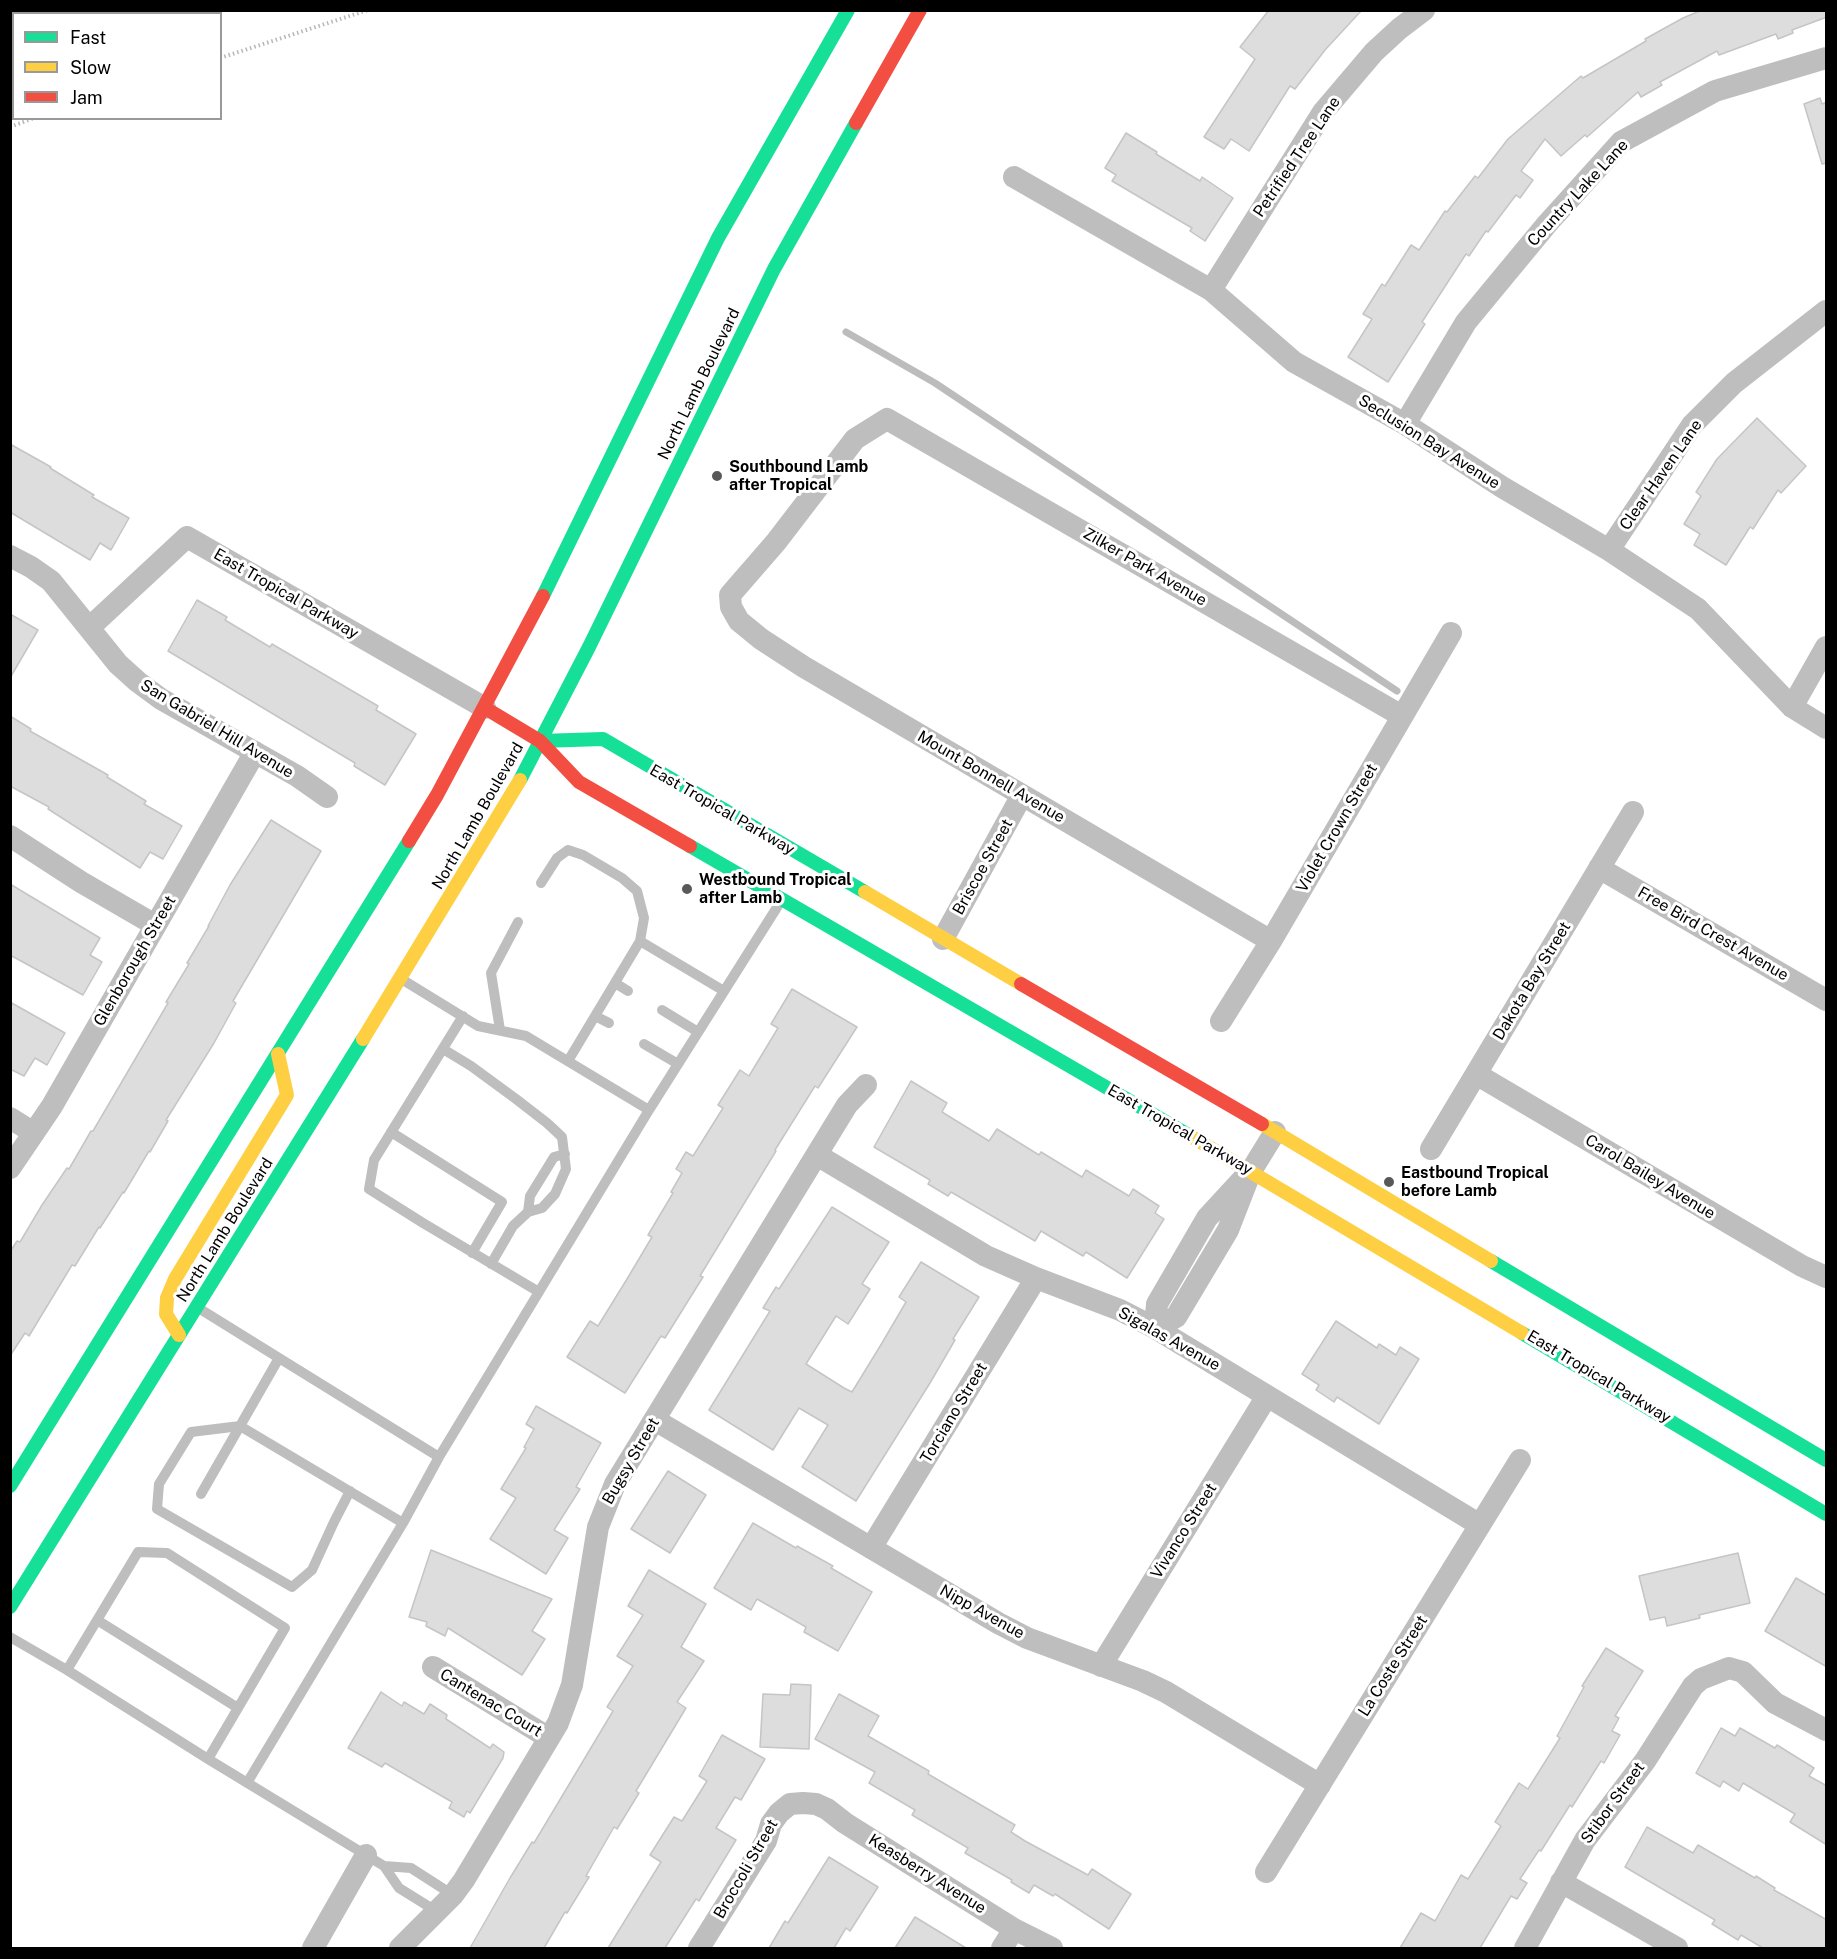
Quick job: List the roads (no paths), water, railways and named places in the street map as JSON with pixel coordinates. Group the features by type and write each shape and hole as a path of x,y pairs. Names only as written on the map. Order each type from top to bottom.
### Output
{"main road":[{"path":"10,1486 437,795 532,618 718,238 849,10"},
{"name":"North Lamb Boulevard","path":"10,1607 512,796 589,647 774,269 920,10"},
{"name":"East Tropical Parkway","path":"485,708 540,741 579,782 781,901 1251,1170 1827,1514"},
{"name":"East Tropical Parkway","path":"540,741 603,739 1275,1132 1827,1460"},
{"path":"179,1335 166,1314 167,1298 175,1279 286,1095 278,1054"}],"street":[{"name":"Petrified Tree Lane","path":"1211,290 1323,112 1374,52 1424,10"},
{"name":"Country Lake Lane","path":"1405,424 1466,322 1547,224 1621,142 1715,91 1827,58"},
{"name":"Seclusion Bay Avenue","path":"1014,177 1211,290 1294,362 1405,424 1502,487 1609,550 1698,609 1792,707 1827,728"},
{"name":"Clear Haven Lane","path":"1609,550 1692,425 1734,383 1827,311"},
{"name":"Mount Bonnell Avenue","path":"887,419 855,439 776,542 730,595 731,607 739,621 761,639 804,667 1271,941"},
{"name":"Zilker Park Avenue","path":"887,419 1402,716"},
{"name":"East Tropical Parkway","path":"89,628 187,537 485,708"},
{"name":"San Gabriel Hill Avenue","path":"10,556 51,581 118,664 146,688 161,699 297,776 327,797"},
{"name":"Violet Crown Street","path":"1221,1021 1271,941 1451,633"},
{"path":"1792,707 1827,647"},
{"name":"Glenborough Street","path":"10,1168 51,1106 255,752"},
{"name":"Briscoe Street","path":"943,939 1022,795"},
{"name":"Dakota Bay Street","path":"1431,1149 1633,812"},
{"path":"10,836 81,882 155,925"},
{"name":"Free Bird Crest Avenue","path":"1599,868 1827,1000"},
{"name":"Carol Bailey Avenue","path":"1476,1074 1802,1266 1827,1277"},
{"name":"Bugsy Street","path":"400,1948 453,1895 549,1738 565,1707 572,1685 598,1527 615,1484 847,1105 866,1085"},
{"path":"10,1118 34,1133"},
{"path":"1155,1328 1157,1304 1207,1218 1251,1170 1275,1132"},
{"name":"Sigalas Avenue","path":"817,1155 986,1256 1120,1310 1155,1328 1480,1525"},
{"name":"Torciano Street","path":"871,1548 1036,1278"},
{"name":"Vivanco Street","path":"1101,1666 1267,1396"},
{"name":"Nipp Avenue","path":"655,1420 998,1623 1028,1638 1166,1692 1320,1785"},
{"name":"La Coste Street","path":"1266,1872 1520,1460"},
{"name":"Cantenac Court","path":"433,1667 549,1738"},
{"name":"Stibor Street","path":"1525,1948 1585,1840 1645,1761 1693,1686 1701,1679 1729,1668 1743,1672 1775,1702 1827,1730"},
{"name":"Keasberry Avenue","path":"802,1803 816,1803 827,1809 1008,1939 1052,1948"},
{"name":"Broccoli Street","path":"699,1948 766,1841 771,1824 790,1804 802,1803"},
{"path":"313,1948 375,1860"},
{"path":"1561,1882 1677,1948"}],"lane":[{"path":"541,884 556,858 568,850 583,855 622,878 637,891 644,918 640,941 568,1061"},
{"path":"248,1783 539,1292 649,1110 781,901"},
{"path":"500,1030 491,973 518,922"},
{"path":"640,941 724,991"},
{"path":"400,979 478,1026 526,1036 649,1110"},
{"path":"615,983 628,991"},
{"path":"662,1010 698,1032"},
{"path":"595,1016 609,1023"},
{"path":"463,1017 374,1160 369,1189 539,1292"},
{"path":"644,1044 678,1064"},
{"path":"443,1049 471,1066 547,1123 562,1137 566,1169 555,1194 542,1208 528,1212 513,1226 491,1264"},
{"path":"391,1132 502,1202 472,1253"},
{"path":"528,1212 531,1196 554,1157 565,1154"},
{"path":"197,1307 440,1457"},
{"path":"201,1494 279,1358"},
{"path":"350,1491 312,1570 292,1587 158,1509 159,1484 191,1432 240,1426 350,1491 403,1523"},
{"path":"67,1670 138,1552 167,1553 285,1628 208,1759"},
{"path":"97,1620 238,1708"},
{"path":"10,1637 375,1860 399,1888 436,1911"},
{"path":"375,1860 411,1868 453,1895"}],"waterway":[{"path":"846,332 935,383 1397,691"}],"railway":[{"path":"208,12 212,10"}],"place":[{"name":"Southbound Lamb after Tropical","path":"717,476"},
{"name":"Westbound Tropical after Lamb","path":"687,889"},
{"name":"Eastbound Tropical before Lamb","path":"1389,1182"}]}
